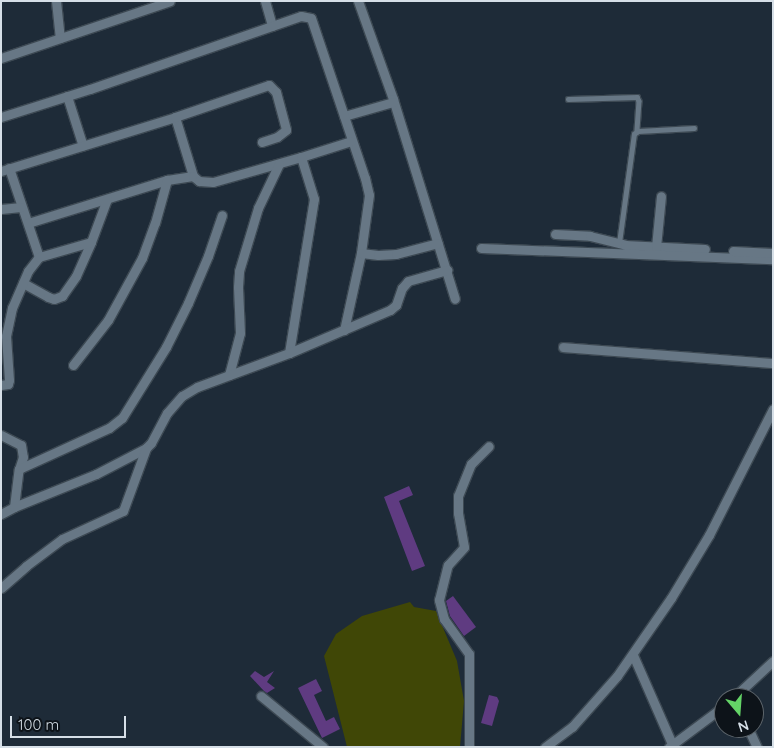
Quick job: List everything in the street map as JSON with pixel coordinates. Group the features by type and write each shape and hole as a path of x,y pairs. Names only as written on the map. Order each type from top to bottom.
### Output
{"street":[{"path":"56,1 60,38"},
{"path":"1,58 170,1"},
{"path":"265,1 272,26"},
{"path":"358,1 393,102 455,299"},
{"path":"1,117 301,16 311,18 369,195 361,253 344,330"},
{"path":"39,257 28,223 5,169 175,117 269,85 276,92 286,130 277,137 262,142"},
{"path":"67,96 83,146"},
{"path":"344,116 393,102"},
{"path":"175,117 193,176 199,181 214,182 351,141"},
{"path":"289,353 314,199 302,157"},
{"path":"229,375 240,333 238,287 240,271 258,208 279,164"},
{"path":"28,223 167,180 193,176"},
{"path":"72,365 108,320 142,258 155,223 167,180"},
{"path":"656,247 662,196"},
{"path":"22,282 48,297 59,298 76,276 107,199"},
{"path":"1,209 21,207"},
{"path":"19,469 109,428 122,418 166,347 188,303 208,256 222,216"},
{"path":"554,234 590,236 619,244 773,252"},
{"path":"1,385 8,384 9,380 4,340 12,308 22,282 39,257 91,242"},
{"path":"361,253 378,255 396,254 438,243"},
{"path":"481,248 773,259"},
{"path":"1,588 54,544 123,511 146,448 167,413 182,396 210,381 289,353 390,310 396,305 402,288 408,281 447,270"},
{"path":"563,347 773,363"},
{"path":"546,747 572,727 633,655 680,584 709,534 773,409"},
{"path":"1,435 21,445 23,457 19,469 14,507"},
{"path":"470,747 470,659 466,649 441,613 439,600 448,565 464,547 458,513 458,496 471,464 489,446"},
{"path":"1,514 14,507 81,481 146,448"},
{"path":"633,655 670,746 714,713"},
{"path":"744,688 773,661"},
{"path":"261,696 323,747"}],"lane":[{"path":"568,99 637,97 639,101 637,132 632,140 619,244"},
{"path":"637,132 694,128"}],"green space":[{"path":"410,602 414,607 436,611 457,661 464,701 460,747 347,747 324,656 336,634 362,616"}],"building":[{"path":"409,486 413,495 399,501 425,566 412,571 384,497"},
{"path":"453,596 476,627 464,636 450,616 446,601"},
{"path":"255,671 264,677 274,671 267,682 275,688 267,693 264,691 250,676"},
{"path":"316,679 322,691 314,695 326,721 334,717 340,729 322,738 298,688"},
{"path":"489,695 497,697 499,701 492,726 481,723"}]}
